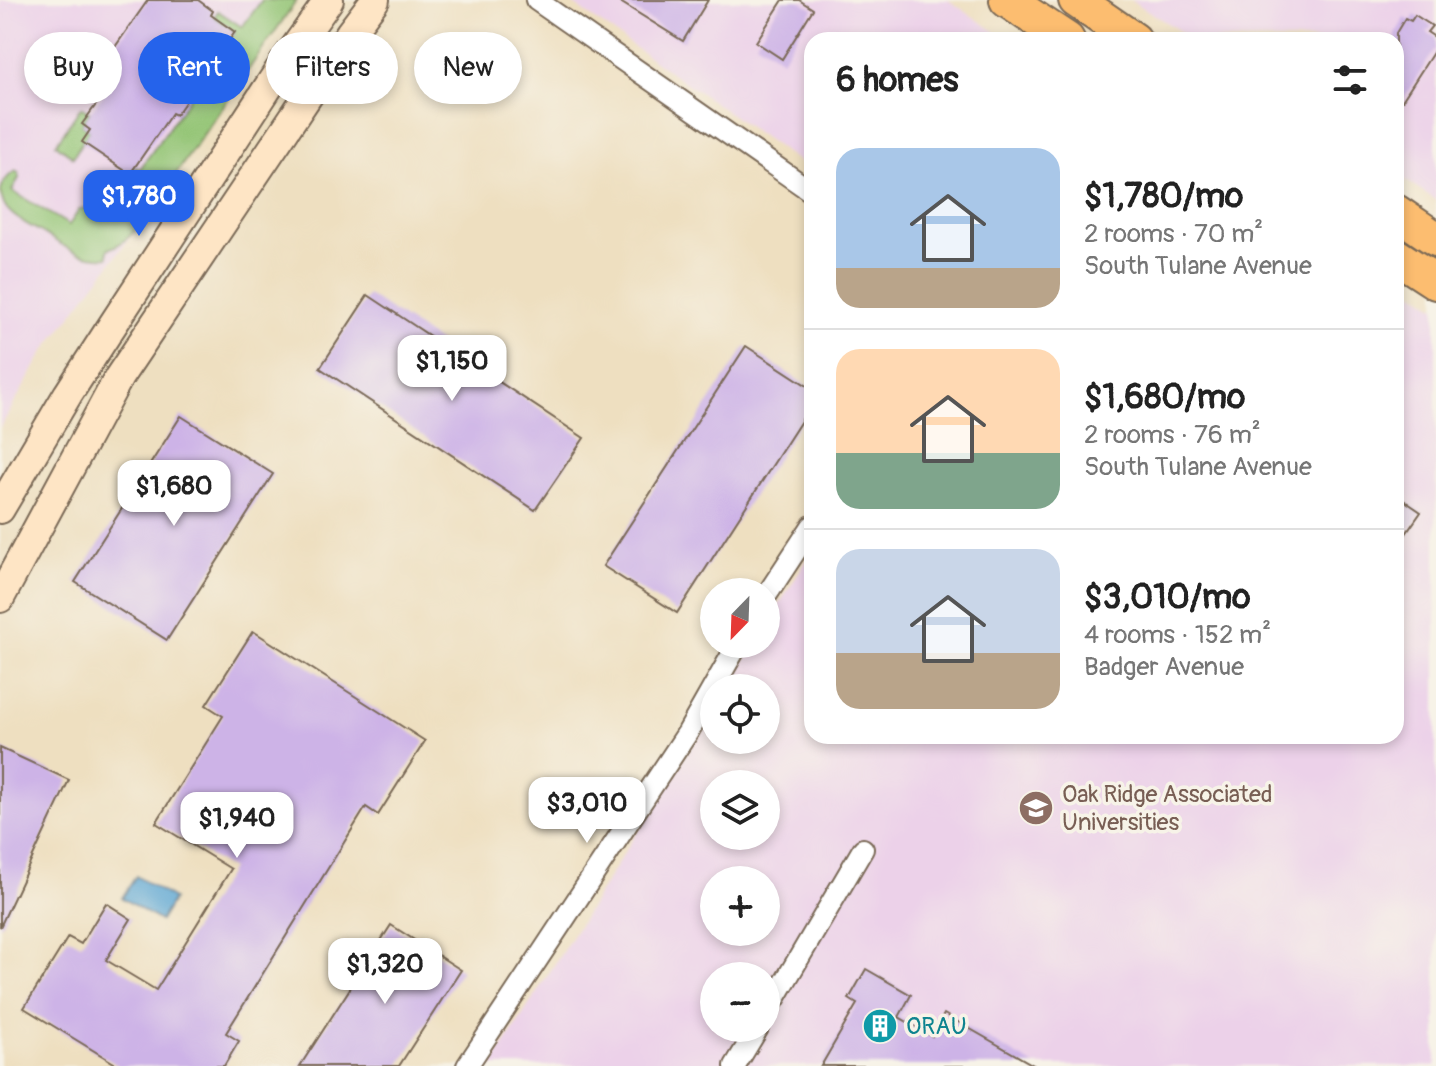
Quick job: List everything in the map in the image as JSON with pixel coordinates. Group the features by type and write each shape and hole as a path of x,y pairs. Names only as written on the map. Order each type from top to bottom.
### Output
{"highway":[{"path":"1007,0 1055,32"},
{"path":"1076,0 1120,32"},
{"path":"1404,217 1436,239"},
{"path":"1404,261 1436,282"}],"main road":[{"path":"0,509 110,329 286,60 329,0"},
{"path":"0,598 119,377 375,0"}],"street":[{"path":"536,0 804,186"},
{"path":"778,578 804,538"},
{"path":"467,1066 688,732 730,658"},
{"path":"780,990 863,849"},
{"path":"735,1066 750,1042"}],"shaded area":[{"path":"0,0 297,0 275,32 266,32 266,45 250,68 250,32 138,32 138,104 225,104 148,214 43,353 0,428"},
{"path":"567,0 948,0 996,32 804,32 804,165"},
{"path":"1131,0 1436,0 1436,200 1404,179 1404,32 1181,32"},
{"name":"Oak Ridge Associated Universities","path":"1404,285 1436,307 1436,1066 491,1066 700,731 700,754 780,754 780,674 736,674 745,658 780,658 780,603 804,565 804,744 1404,744"}],"green space":[{"path":"262,0 297,0 275,32 266,32 266,45 250,68 250,32 235,32 214,17 218,11 242,27"},
{"path":"185,104 225,104 148,214 126,240 108,249 108,257 72,250 22,222 10,212 2,199 1,191 6,179 16,171 19,178 12,191 69,225 79,210 85,208 99,218 135,167 140,169"},
{"path":"81,107 90,113 82,124 90,130 73,157 56,144"}],"water":[{"path":"136,876 173,899 160,921 122,898"}],"building":[{"path":"148,0 198,0 213,11 211,15 235,32 138,32 138,104 184,104 176,115 172,113 130,174 82,142 90,130 82,124 97,104 122,104 122,37"},
{"path":"617,0 708,0 683,41"},
{"path":"783,0 799,0 813,9 782,59 756,42"},
{"path":"1415,15 1432,26 1427,32 1436,38 1436,48 1404,98 1404,32 1397,32 1405,18 1411,21"},
{"path":"368,295 584,438 535,510 320,368"},
{"path":"746,346 804,384 804,416 677,613 603,566"},
{"path":"181,416 273,474 167,640 75,582"},
{"path":"1404,500 1421,512 1404,536"},
{"path":"253,631 425,741 378,815 366,807 226,1033 239,1041 224,1066 119,1066 24,1008 68,937 81,944 106,903 131,919 106,960 156,990 231,869 156,823 223,716 206,705"},
{"path":"0,748 69,780 0,927"},
{"path":"391,925 461,970 399,1066 300,1066"},
{"name":"ORAU","path":"866,969 911,995 899,1017 932,1036 944,1014 1035,1066 821,1066 857,1004 849,999"}],"place":[{"name":"Oak Ridge Associated Universities","path":"1036,808"},
{"name":"ORAU","path":"880,1026"}]}
